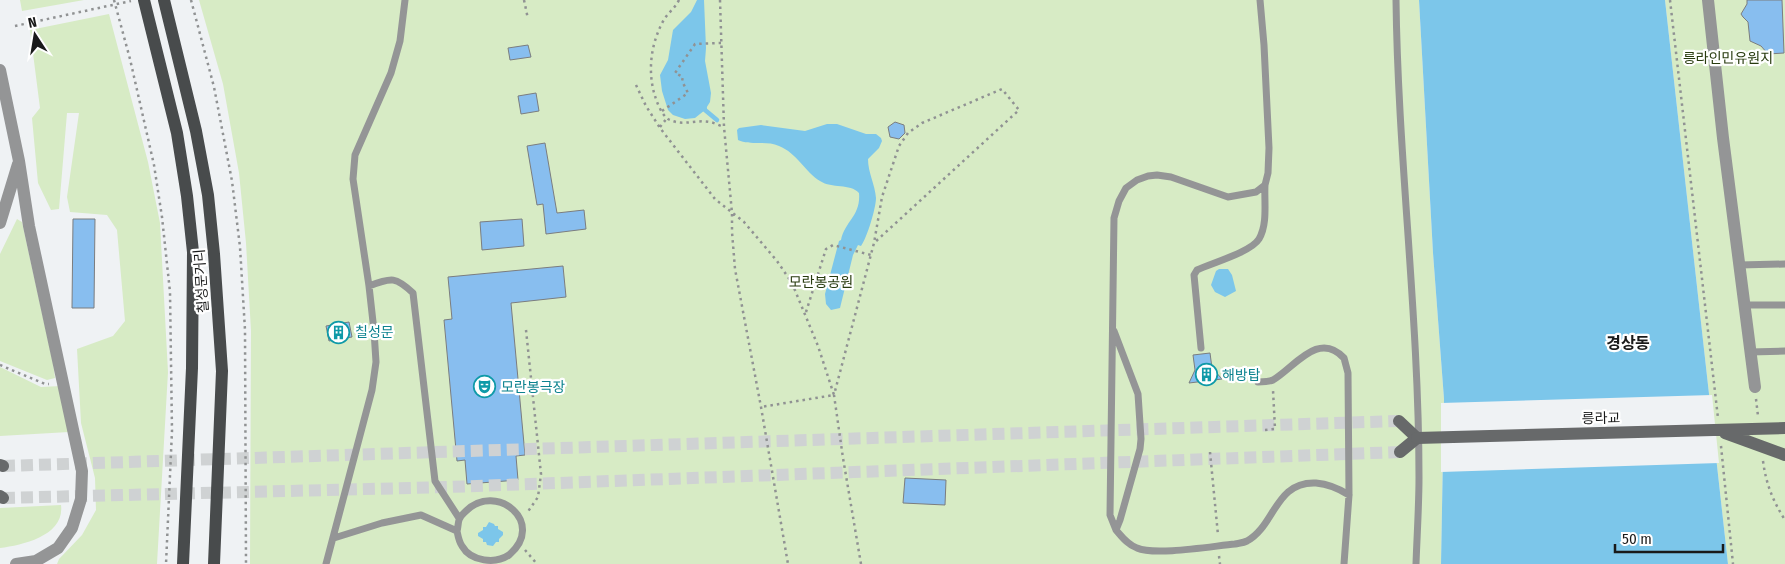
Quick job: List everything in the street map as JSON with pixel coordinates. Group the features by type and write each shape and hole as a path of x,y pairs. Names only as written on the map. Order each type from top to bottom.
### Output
{"main road":[{"name":"칠성문거리","path":"144,0 176,132 187,196 193,252 192,368 184,564"},
{"name":"칠성문거리","path":"164,0 196,131 208,195 214,254 222,371 214,564"},
{"path":"1399,421 1417,438 1400,452"},
{"name":"릉라교","path":"1417,438 1718,428 1785,428"},
{"path":"1718,428 1785,456"}],"street":[{"path":"1708,0 1723,138 1755,387"},
{"path":"0,70 19,162 29,226 82,471 81,499 72,528 58,548 44,560 16,564"},
{"path":"0,223 19,162"}],"lane":[{"path":"326,564 372,390 376,362 369,286 353,179 355,155 391,73 400,41 406,0"},
{"path":"1201,348 1194,275 1197,270 1251,247 1259,239 1264,225 1265,185 1268,173 1269,148 1260,0"},
{"path":"1396,0 1419,477 1416,564"},
{"path":"1265,185 1256,192 1228,197 1158,174 1137,180 1126,188 1119,201 1114,218 1110,515 1116,530 1135,548 1150,551 1235,544 1246,541 1256,534 1284,496 1300,486 1310,483 1331,485 1349,495"},
{"path":"1739,265 1785,264"},
{"path":"369,286 384,280 399,280 413,293 435,481 459,518"},
{"path":"1744,305 1785,305"},
{"path":"1112,327 1136,385 1141,439 1140,449 1116,530"},
{"path":"1258,382 1272,381 1305,355 1316,350 1330,350 1344,358 1348,372 1349,495 1344,564"},
{"path":"1750,352 1785,351"},
{"path":"485,501 501,502 513,509 522,521 522,535 516,549 505,558 491,562 475,558 462,547 457,531 459,518 470,507 485,501"},
{"path":"334,538 382,523 420,515 457,531"}],"path":[{"path":"114,0 130,59 154,165 170,292 172,431 166,564"},
{"path":"15,26 133,0"},
{"path":"191,0 214,87 232,181 240,247 244,330 246,564"},
{"path":"524,0 528,19"},
{"path":"679,0 676,7 665,19 658,34 650,65 652,87 656,102 667,118 681,123 709,122 724,127"},
{"path":"720,0 724,127 735,269 788,564"},
{"path":"1670,0 1718,428"},
{"path":"664,111 688,94 682,81 683,78 675,73 695,44 721,43"},
{"path":"636,85 646,106 660,128 714,199 744,222 777,261 792,283 806,314 834,395 861,564"},
{"path":"834,395 874,243 882,197 899,146 908,134 922,123 1002,90 1019,110 874,243"},
{"path":"660,128 667,118"},
{"path":"806,314 826,249 833,245 871,255"},
{"path":"522,521 538,497 541,474 526,330"},
{"path":"0,365 45,384 62,384"},
{"path":"1265,430 1275,429 1272,381"},
{"path":"761,407 834,395"},
{"path":"1721,444 1733,564"},
{"path":"1210,452 1218,531"},
{"path":"519,543 537,564"}],"green space":[{"path":"20,0 84,0 22,11"},
{"name":"모란봉공원","path":"199,0 1419,0 1433,253 1444,399 1441,564 250,564 251,331 246,243 239,173 223,84"},
{"name":"릉라인민유원지","path":"1665,0 1785,0 1785,564 1728,564"},
{"path":"109,14 148,162 160,223 168,372 157,564 57,564 59,559 82,535 96,510 95,478 81,423 77,349 113,336 125,321 117,230 107,215 70,212 67,197 79,113 67,113 59,209 51,210 38,183 32,118 40,108 30,30"},
{"path":"17,219 22,222 53,363 55,378 47,380 0,361 0,254"},
{"path":"0,367 41,387 61,386 69,432 0,436"},
{"path":"61,505 61,515 57,524 50,531 31,541 0,548 0,508"}],"water":[{"path":"697,0 704,0 705,61 711,93 710,102 705,110 695,118 685,119 673,115 668,110 662,91 660,75 668,60 673,30 691,12"},
{"path":"1419,0 1665,0 1728,564 1441,564 1444,399 1433,253"},
{"path":"827,124 837,124 866,134 876,134 882,141 879,148 868,159 876,198 871,223 861,246 858,245 853,255 840,308 831,310 826,304 825,294 839,241 858,207 859,193 851,188 830,185 820,181 791,153 779,146 769,143 748,143 738,140 737,130 739,128 761,125 805,131"},
{"path":"1228,269 1232,275 1236,291 1225,297 1215,292 1211,285 1216,271"},
{"path":"489,522 498,526 498,529 503,532 499,542 496,542 493,546 487,545 478,536 478,533"}],"pier":[{"path":"1712,395 1719,463 1441,472 1441,403"}],"building":[{"path":"1747,0 1782,0 1784,53 1768,54 1761,46 1750,41 1748,22 1741,14 1747,4"},
{"path":"528,45 531,57 510,60 508,48"},
{"path":"536,93 539,111 521,114 518,96"},
{"path":"895,122 904,125 905,133 899,139 890,137 888,127"},
{"path":"545,143 557,213 584,210 586,229 546,234 543,204 537,205 527,146"},
{"path":"73,219 95,219 94,308 72,308"},
{"path":"522,219 524,246 482,250 480,222"},
{"name":"모란봉극장","path":"563,266 566,297 511,303 525,455 516,456 518,480 467,484 465,460 457,461 444,320 452,319 448,277"},
{"name":"칠성문","path":"349,322 352,337 329,341 326,326"},
{"name":"해방탑","path":"1210,353 1212,368 1222,379 1189,383 1195,370 1193,355"},
{"path":"905,478 946,480 945,505 903,503"}],"waterway":[{"path":"704,105 705,110 717,120"}],"tunnel":[{"path":"3,466 1399,421"},
{"path":"3,498 449,487 1400,452"}],"place":[{"name":"칠성문","path":"339,332"},
{"name":"해방탑","path":"1206,375"},
{"name":"모란봉극장","path":"485,387"}],"district":[{"name":"경상동","path":"1628,343"}]}
